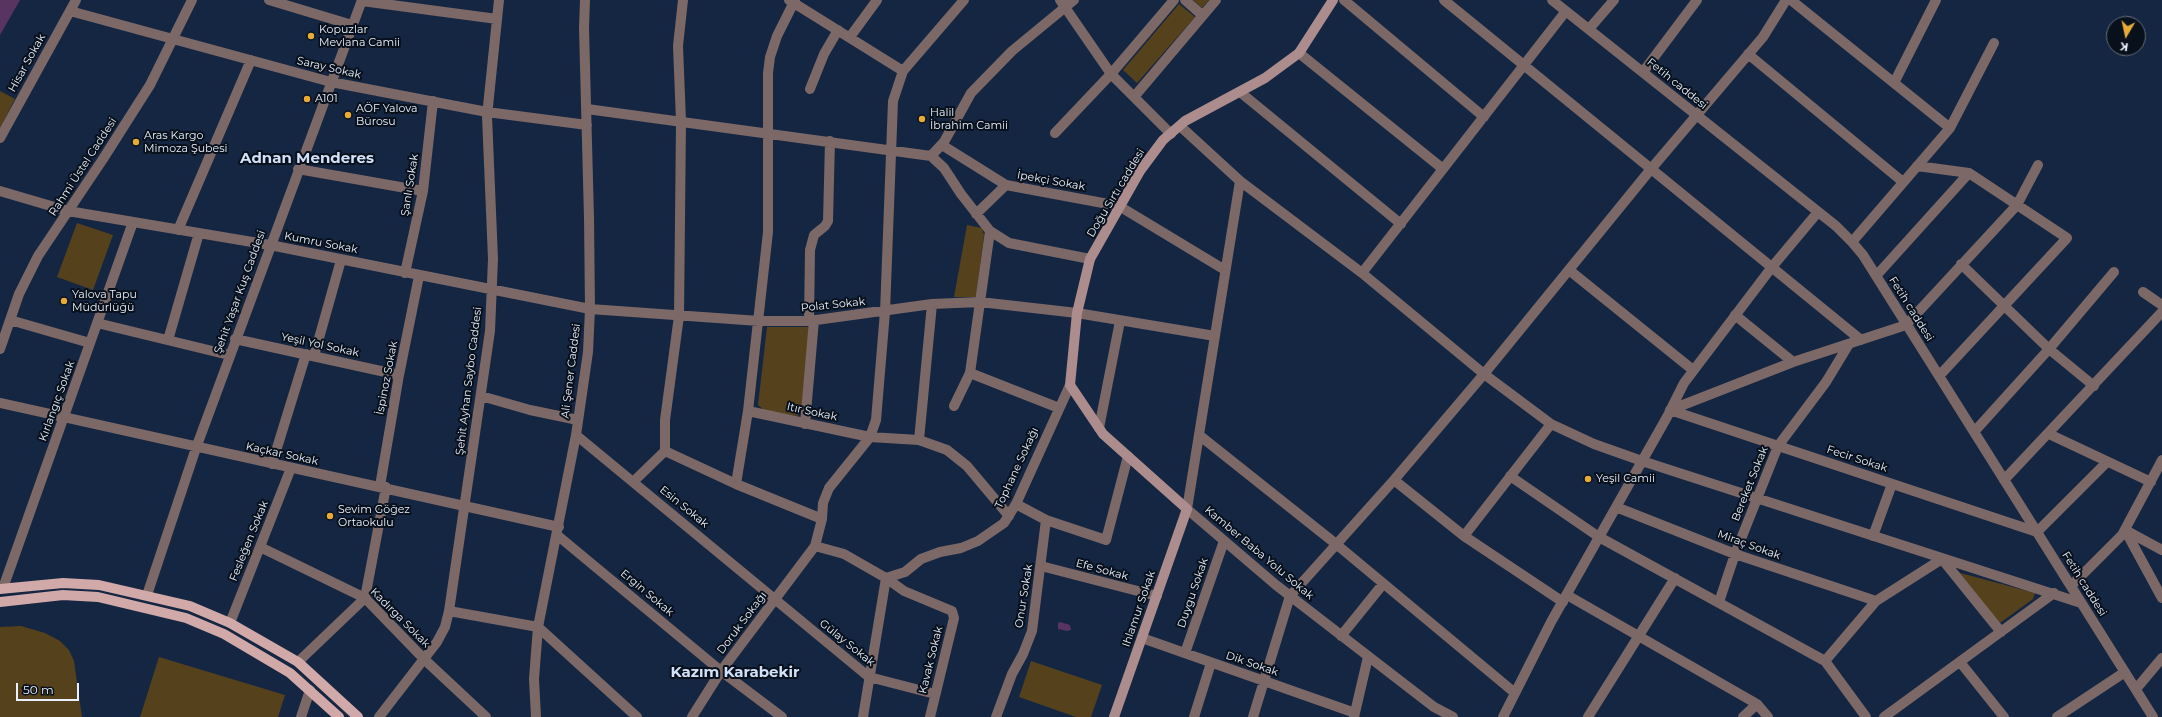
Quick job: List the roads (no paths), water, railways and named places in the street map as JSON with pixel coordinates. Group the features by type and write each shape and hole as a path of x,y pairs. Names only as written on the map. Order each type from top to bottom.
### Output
{"main road":[{"path":"1,588 63,583 99,585 148,595 190,606 230,623 298,662 358,717"},
{"path":"0,602 63,595 98,597 186,618 224,634 290,673 339,717"},
{"path":"145,607 148,595"}],"street":[{"name":"Hisar Sokak","path":"0,138 76,0"},
{"name":"Rahmi Üstel Caddesi","path":"0,349 19,294 38,256 150,85 192,0"},
{"path":"269,0 352,25"},
{"name":"Şehit Ayhan Saybo Caddesi","path":"379,717 425,660 443,632 449,611 490,330 493,259 487,112 499,0"},
{"name":"Ali Şener Caddesi","path":"536,717 534,679 538,627 576,435 588,352 590,309 587,109 584,28 585,0"},
{"path":"633,482 665,451 665,420 679,316 681,121 678,46 682,0"},
{"path":"850,37 877,0"},
{"path":"864,717 869,677 886,578 844,554 815,546 822,519 823,503 829,488 870,437 876,420 885,312 892,101 902,71 964,0"},
{"path":"931,156 942,145 971,93 1012,51 1063,4 1074,0"},
{"path":"1055,133 1111,74 1174,0"},
{"path":"1185,0 1202,16"},
{"path":"1134,98 1216,0"},
{"name":"Doğu Sırtı caddesi","path":"1070,385 1077,313 1090,259 1140,171 1163,140 1180,126 1265,78 1299,53 1333,0"},
{"path":"1344,0 1484,117"},
{"path":"1444,0 1860,340"},
{"name":"Fetih caddesi","path":"1552,0 1818,212 1852,242 1876,276 2154,717"},
{"path":"1589,29 1614,0"},
{"path":"1643,72 1697,0"},
{"path":"1253,717 1290,596 1394,480 1484,374 1651,168 1763,37 1786,0"},
{"path":"1791,0 1950,128"},
{"path":"1894,83 1936,0"},
{"path":"362,1 497,19"},
{"name":"Şehit Yaşar Kuş Caddesi","path":"148,595 196,448 229,355 362,1"},
{"path":"736,484 748,411 768,232 768,73 770,57 777,36 792,1 902,71"},
{"path":"1063,4 1111,74 1171,134"},
{"name":"Saray Sokak","path":"70,11 331,82 487,112 587,125"},
{"path":"1362,273 1566,11"},
{"path":"810,89 824,54 838,30"},
{"path":"1852,242 1950,128 1994,43"},
{"path":"1299,53 1443,169"},
{"path":"1748,54 1903,182"},
{"path":"178,230 251,60"},
{"path":"1240,92 1401,224"},
{"name":"Şanlı Sokak","path":"405,273 422,191 433,101"},
{"path":"587,109 931,156 944,168 976,214 990,231 1009,243 1090,259"},
{"path":"1180,126 1240,181 1362,273 1484,374 1551,424 1594,444 1642,461 2054,593 2081,603"},
{"path":"805,424 812,320 810,250 814,234 825,226 828,221 830,141"},
{"name":"İpekçi Sokak","path":"942,145 1000,182 1119,206"},
{"path":"1670,410 1793,362 1906,325 2017,205 2038,165"},
{"path":"1917,166 1969,172 2067,238 1939,376"},
{"path":"298,169 422,191"},
{"path":"1876,276 1969,172"},
{"path":"1187,509 1240,181"},
{"path":"976,214 1006,184"},
{"name":"Kumru Sokak","path":"0,191 68,211 270,245 590,309"},
{"path":"1119,206 1225,270"},
{"path":"1502,717 1565,598 1684,383 1772,268 1818,212"},
{"name":"Kırlangıç Sokak","path":"1,588 133,222"},
{"path":"954,406 970,373 990,231"},
{"path":"168,340 199,233"},
{"path":"272,464 341,260"},
{"path":"1961,264 2049,349 2094,386"},
{"path":"1569,270 1693,370"},
{"path":"1974,432 2049,349 2114,272"},
{"name":"İspinoz Sokak","path":"365,598 399,375 419,276"},
{"path":"2142,292 2162,305"},
{"name":"Polat Sokak","path":"590,309 759,321 812,320 885,312 932,304 980,302 1077,313 1215,336"},
{"path":"919,440 932,304"},
{"path":"2004,480 2049,434 2162,312"},
{"path":"1735,316 1793,362"},
{"path":"10,320 90,343"},
{"path":"1099,428 1120,321"},
{"path":"97,323 229,355"},
{"name":"Yeşil Yol Sokak","path":"235,339 399,375"},
{"name":"Bereket Sokak","path":"1719,602 1735,554 1778,446 1826,382 1849,344"},
{"path":"970,373 1059,408"},
{"name":"Tophane Sokağı","path":"886,578 905,572 921,559 940,552 978,542 1004,523 1016,504 1070,385"},
{"name":"Kamber Baba Yolu Sokak","path":"1070,385 1099,428 1187,509 1290,596 1368,657 1433,712 1453,717"},
{"path":"481,396 530,410 578,420"},
{"name":"Kaçkar Sokak","path":"0,403 196,448 383,487 558,531"},
{"name":"Fecir Sokak","path":"1670,410 2037,532"},
{"name":"Itır Sokak","path":"748,411 870,437 919,440 947,450 967,466 1009,516"},
{"path":"1464,536 1551,424"},
{"path":"2049,434 2107,462 2156,480"},
{"name":"Esin Sokak","path":"576,435 775,600"},
{"path":"1199,435 1336,544 1515,694"},
{"path":"665,451 736,484 822,519"},
{"path":"1016,504 1046,520 1106,540 1128,456"},
{"path":"2071,586 2122,535 2156,480 2162,460"},
{"path":"2037,532 2107,462"},
{"name":"Fesleğen Sokak","path":"230,623 291,468"},
{"path":"1510,476 1599,537 1825,661 1866,717"},
{"path":"1394,480 1464,536 1565,598 1639,636 1757,704 1768,717"},
{"path":"1873,536 1892,484"},
{"name":"Miraç Sokak","path":"1616,507 1735,554 1876,601"},
{"name":"Ihlamur Sokak","path":"1114,717 1187,509"},
{"name":"Onur Sokak","path":"996,717 1012,674 1023,654 1032,631 1046,520"},
{"path":"2125,530 2162,550"},
{"path":"2125,530 2162,598"},
{"name":"Ergin Sokak","path":"558,531 721,671 782,717"},
{"name":"Duygu Sokak","path":"1184,654 1224,541"},
{"name":"Doruk Sokağı","path":"692,717 721,671 815,546"},
{"name":"Kadırga Sokak","path":"260,547 365,598 425,660 486,717"},
{"path":"1825,661 1876,601 1942,558"},
{"path":"1942,558 2000,632"},
{"name":"Efe Sokak","path":"1041,566 1157,596"},
{"name":"Kavak Sokak","path":"886,578 904,591 952,611 954,618 930,717"},
{"path":"1593,715 1675,578"},
{"path":"1341,636 1383,584"},
{"path":"1884,717 2054,593"},
{"path":"298,662 365,598"},
{"name":"Gülay Sokak","path":"775,600 869,677 935,694"},
{"path":"449,611 538,627 637,717"},
{"name":"Dik Sokak","path":"1142,638 1264,681 1354,715"},
{"path":"1354,715 1368,657"},
{"path":"2136,689 2162,658"},
{"path":"1960,662 2004,717"},
{"path":"1194,717 1211,663"},
{"path":"2058,717 2125,672"},
{"path":"301,717 310,690"},
{"path":"1743,717 1757,704"}],"place":[{"name":"Kopuzlar Mevlana Camii","path":"311,36"},
{"name":"A101","path":"307,99"},
{"name":"AÖF Yalova Bürosu","path":"348,115"},
{"name":"Halil İbrahim Camii","path":"922,119"},
{"name":"Aras Kargo Mimoza Şubesi","path":"136,142"},
{"name":"Yalova Tapu Müdürlüğü","path":"64,301"},
{"name":"Yeşil Camii","path":"1588,479"},
{"name":"Sevim Göğez Ortaokulu","path":"330,516"}],"district":[{"name":"Adnan Menderes","path":"307,159"},
{"name":"Kazım Karabekir","path":"735,673"}]}
